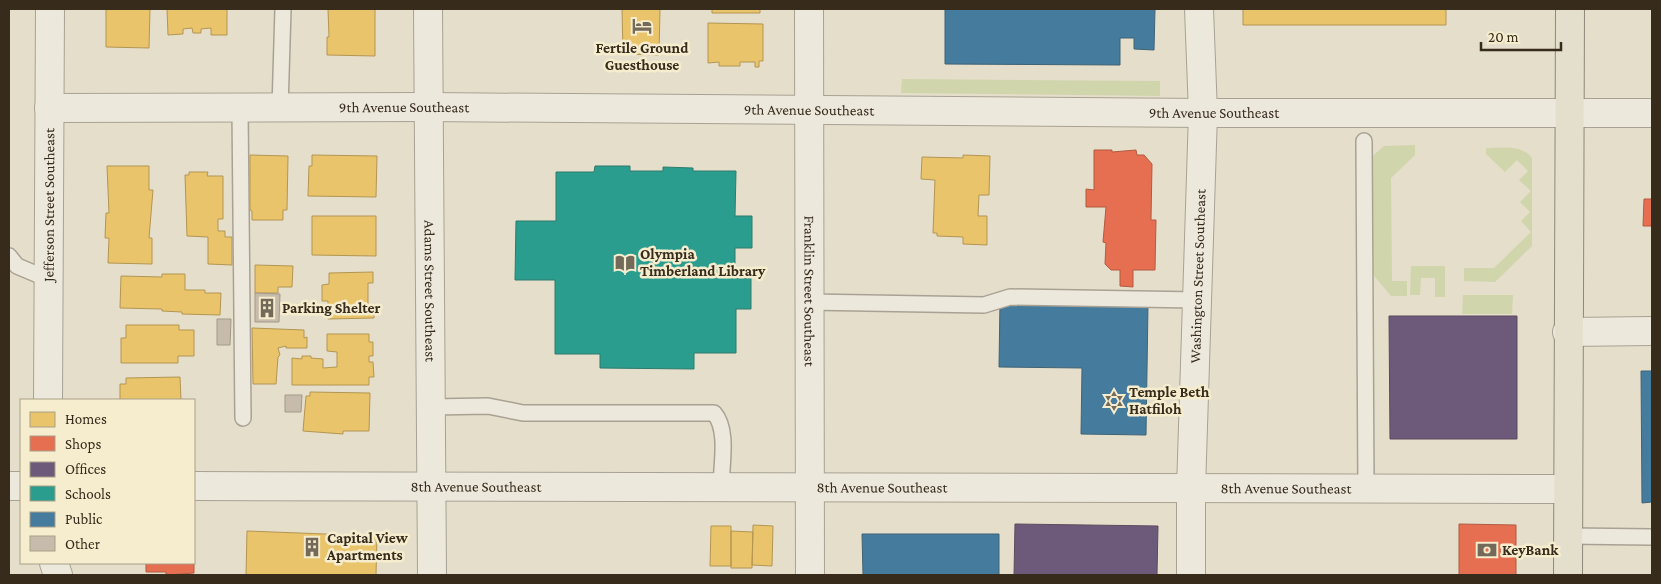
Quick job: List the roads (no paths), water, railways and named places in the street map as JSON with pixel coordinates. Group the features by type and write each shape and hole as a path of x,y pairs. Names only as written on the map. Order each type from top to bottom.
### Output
{"main road":[{"path":"1568,575 1570,9"}],"street":[{"name":"Jefferson Street Southeast","path":"48,399 50,9"},
{"name":"Adams Street Southeast","path":"428,9 432,575"},
{"name":"Franklin Street Southeast","path":"809,9 810,575"},
{"name":"Washington Street Southeast","path":"1191,575 1191,489 1203,113 1199,9"},
{"name":"9th Avenue Southeast","path":"49,108 810,108 1203,113 1652,113"},
{"path":"1568,332 1652,331"},
{"name":"8th Avenue Southeast","path":"195,486 432,485 721,488 1568,489"}],"lane":[{"path":"280,108 283,9"},
{"path":"240,108 243,418"},
{"path":"1364,141 1366,489"},
{"path":"9,256 17,266 48,279"},
{"path":"809,302 984,305 1010,298 1197,300"},
{"path":"431,407 488,406 523,413 714,413 720,420 722,431 721,488"},
{"path":"1568,536 1652,537"}],"place":[{"name":"Fertile Ground Guesthouse","path":"642,26"},
{"name":"Olympia Timberland Library","path":"625,263"},
{"name":"Parking Shelter","path":"267,308"},
{"name":"Temple Beth Hatfiloh","path":"1114,401"},
{"name":"Capital View Apartments","path":"312,547"},
{"name":"KeyBank","path":"1487,550"}]}
